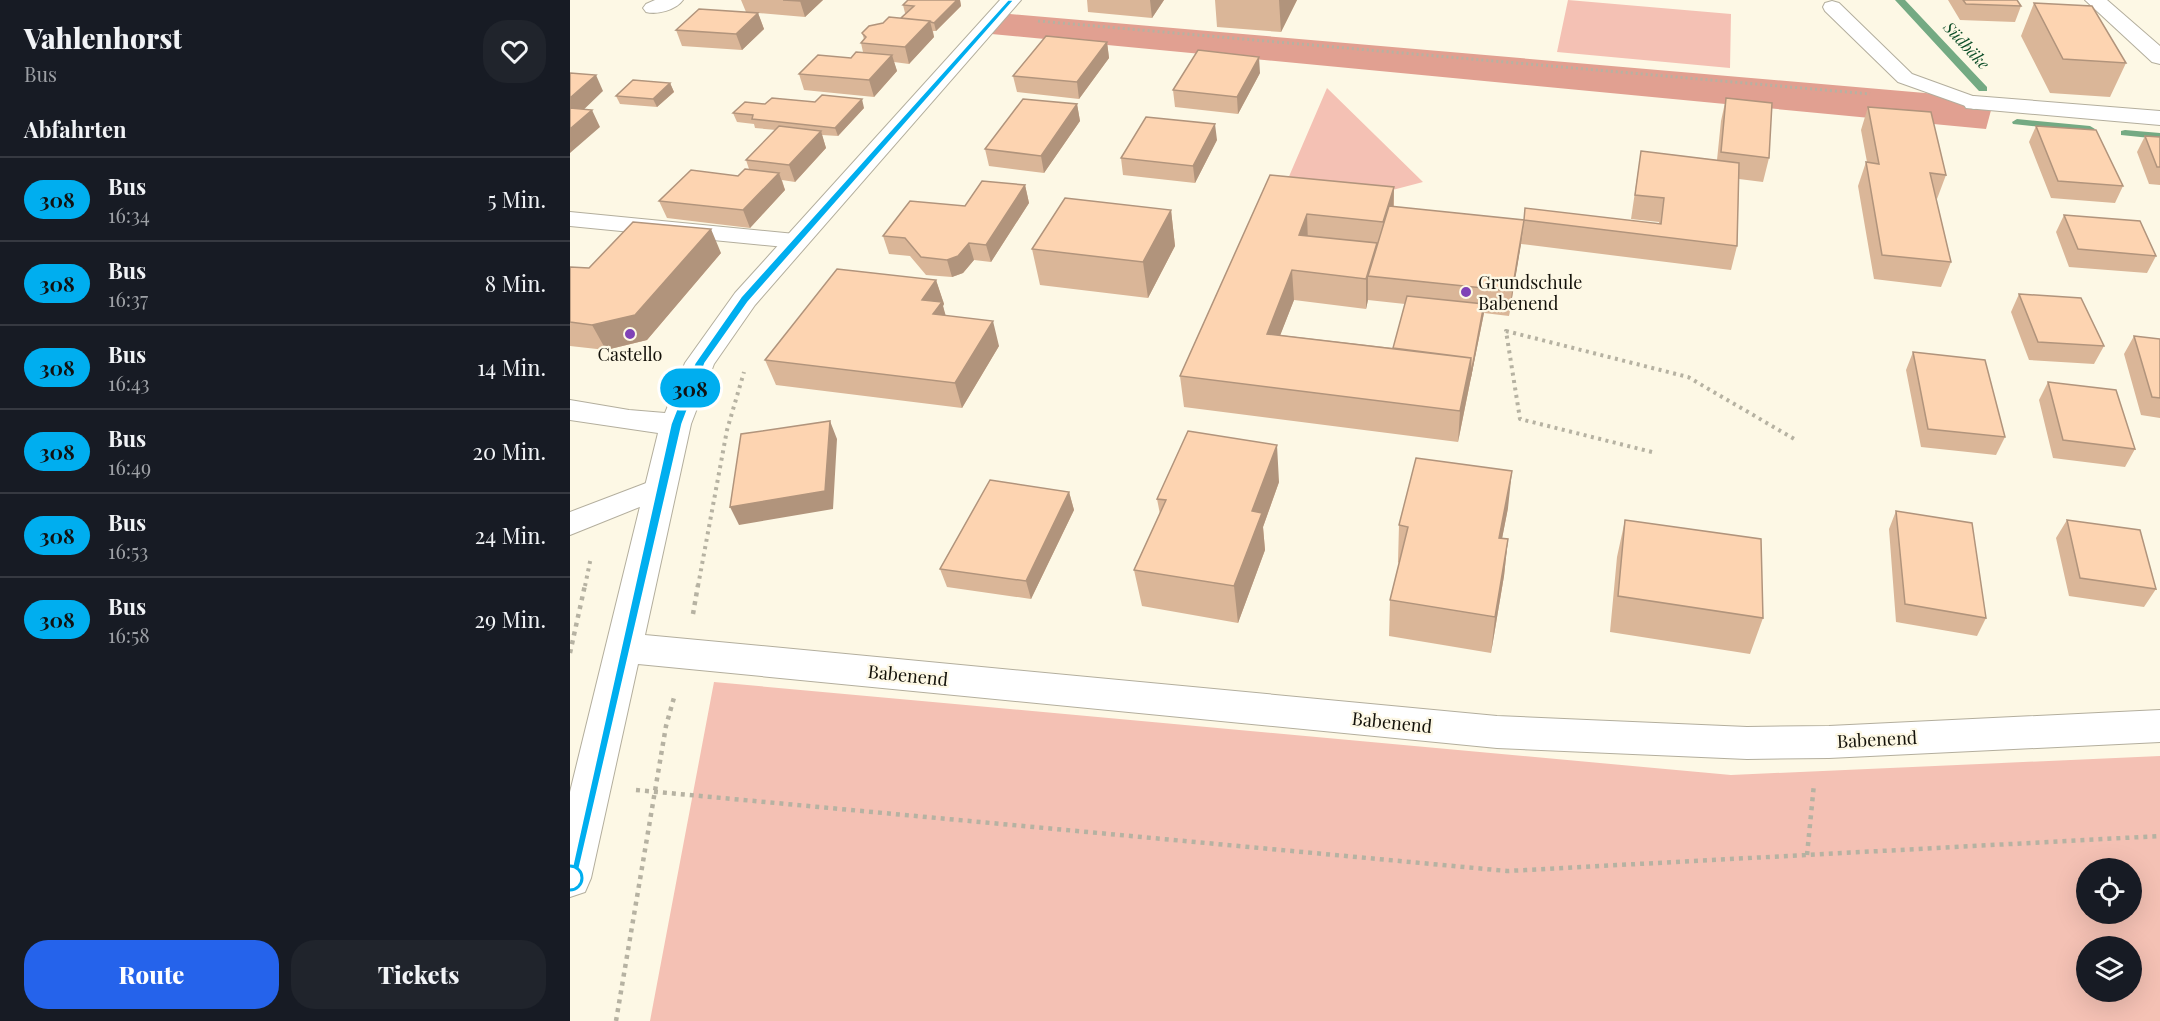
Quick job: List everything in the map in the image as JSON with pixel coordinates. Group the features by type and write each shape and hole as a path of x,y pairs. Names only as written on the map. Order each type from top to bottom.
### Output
{"street":[{"path":"653,8 673,0"},
{"path":"2095,0 2160,57"},
{"path":"570,878 626,648 676,424 700,363 745,299 1003,9"},
{"path":"1974,103 2160,118"},
{"path":"570,410 629,420 676,424"},
{"name":"Babenend","path":"626,648 1497,732 1747,743 2160,726"}],"lane":[{"path":"1832,7 1905,78 1974,103"},
{"path":"570,219 795,241"},
{"path":"570,524 662,487"}],"path":[{"path":"1003,9 1879,94"},
{"path":"1652,452 1520,419 1506,331 1688,377 1796,440"},
{"path":"616,1021 666,726 686,653 727,430 745,370"},
{"path":"1807,855 1818,741"},
{"path":"591,786 1507,871 2160,836"}],"shaded area":[{"path":"1568,0 1731,14 1730,68 1557,52"},
{"path":"999,13 1994,99 1986,129 981,33"},
{"path":"1327,88 1423,182 1343,203 1281,195"},
{"path":"714,682 1731,775 2160,756 2160,1021 650,1021"}],"building":[{"path":"908,0 957,0 934,23 901,18 914,6 903,5"},
{"path":"1963,0 2017,0 2021,6 1966,4"},
{"path":"2034,3 2092,6 2126,63 2063,59"},
{"path":"699,9 758,13 736,34 676,30"},
{"path":"889,17 930,21 905,47 861,43 866,37 862,33 869,26 883,23"},
{"path":"1046,36 1107,42 1077,82 1013,76"},
{"path":"1198,50 1259,57 1237,97 1173,90"},
{"path":"856,52 892,55 869,80 799,74 818,55 851,58"},
{"path":"570,73 596,75 570,98"},
{"path":"633,80 670,83 653,99 616,96"},
{"path":"822,95 862,99 835,128 752,119 753,115 733,113 745,102 765,104 772,98 815,102"},
{"path":"1726,98 1772,103 1769,158 1721,152"},
{"path":"1023,99 1077,104 1041,156 985,149"},
{"path":"1868,107 1931,112 1946,175 1930,173 1951,262 1882,255 1866,162 1879,164"},
{"path":"570,108 592,110 570,129"},
{"path":"1146,117 1215,124 1193,166 1121,158"},
{"path":"779,126 821,131 789,165 746,160"},
{"path":"2036,126 2096,130 2123,186 2058,181"},
{"path":"2145,136 2160,137 2160,167 2157,167"},
{"path":"1641,151 1739,163 1737,246 1524,220 1525,208 1661,224 1664,198 1635,195"},
{"path":"745,169 779,173 743,210 659,201 691,170 738,176"},
{"path":"1270,175 1394,187 1383,222 1307,214 1299,235 1377,243 1366,279 1292,270 1267,334 1471,358 1460,411 1180,376"},
{"path":"982,181 1025,185 986,245 969,243 958,256 947,260 921,257 905,238 883,236 910,201 965,206"},
{"path":"1065,198 1171,210 1143,262 1032,249"},
{"path":"1389,206 1524,220 1512,291 1368,276"},
{"path":"2064,215 2140,221 2156,256 2078,249"},
{"path":"633,222 711,229 635,315 592,325 570,322 570,267 589,268"},
{"path":"837,269 936,280 922,300 942,302 933,314 993,321 955,383 765,360"},
{"path":"2019,294 2081,298 2104,346 2038,342"},
{"path":"1407,296 1484,304 1470,379 1471,358 1393,348"},
{"path":"2134,336 2160,339 2160,398 2152,397"},
{"path":"1913,352 1985,360 2005,437 1928,429"},
{"path":"2048,382 2116,390 2135,449 2063,440"},
{"path":"830,421 825,491 730,507 741,434"},
{"path":"1188,431 1277,445 1252,511 1262,513 1234,586 1134,570 1166,500 1157,499"},
{"path":"1416,458 1512,471 1499,538 1508,539 1495,617 1390,600 1408,527 1399,525"},
{"path":"990,480 1069,492 1026,581 940,569"},
{"path":"1896,511 1972,523 1986,618 1905,604"},
{"path":"1625,520 1761,539 1763,618 1618,596"},
{"path":"2067,520 2140,530 2156,589 2080,578"}],"waterway":[{"name":"Südbäke","path":"1900,0 1983,89"},
{"name":"Südbäke","path":"2017,122 2090,129"},
{"name":"Südbäke","path":"2125,133 2160,136"}],"bus line":[{"name":"308","path":"570,878 626,648 676,424 700,363 745,299 1011,0"}],"place":[{"name":"Grundschule Babenend","path":"1466,292"},
{"name":"Castello","path":"630,334"}]}
